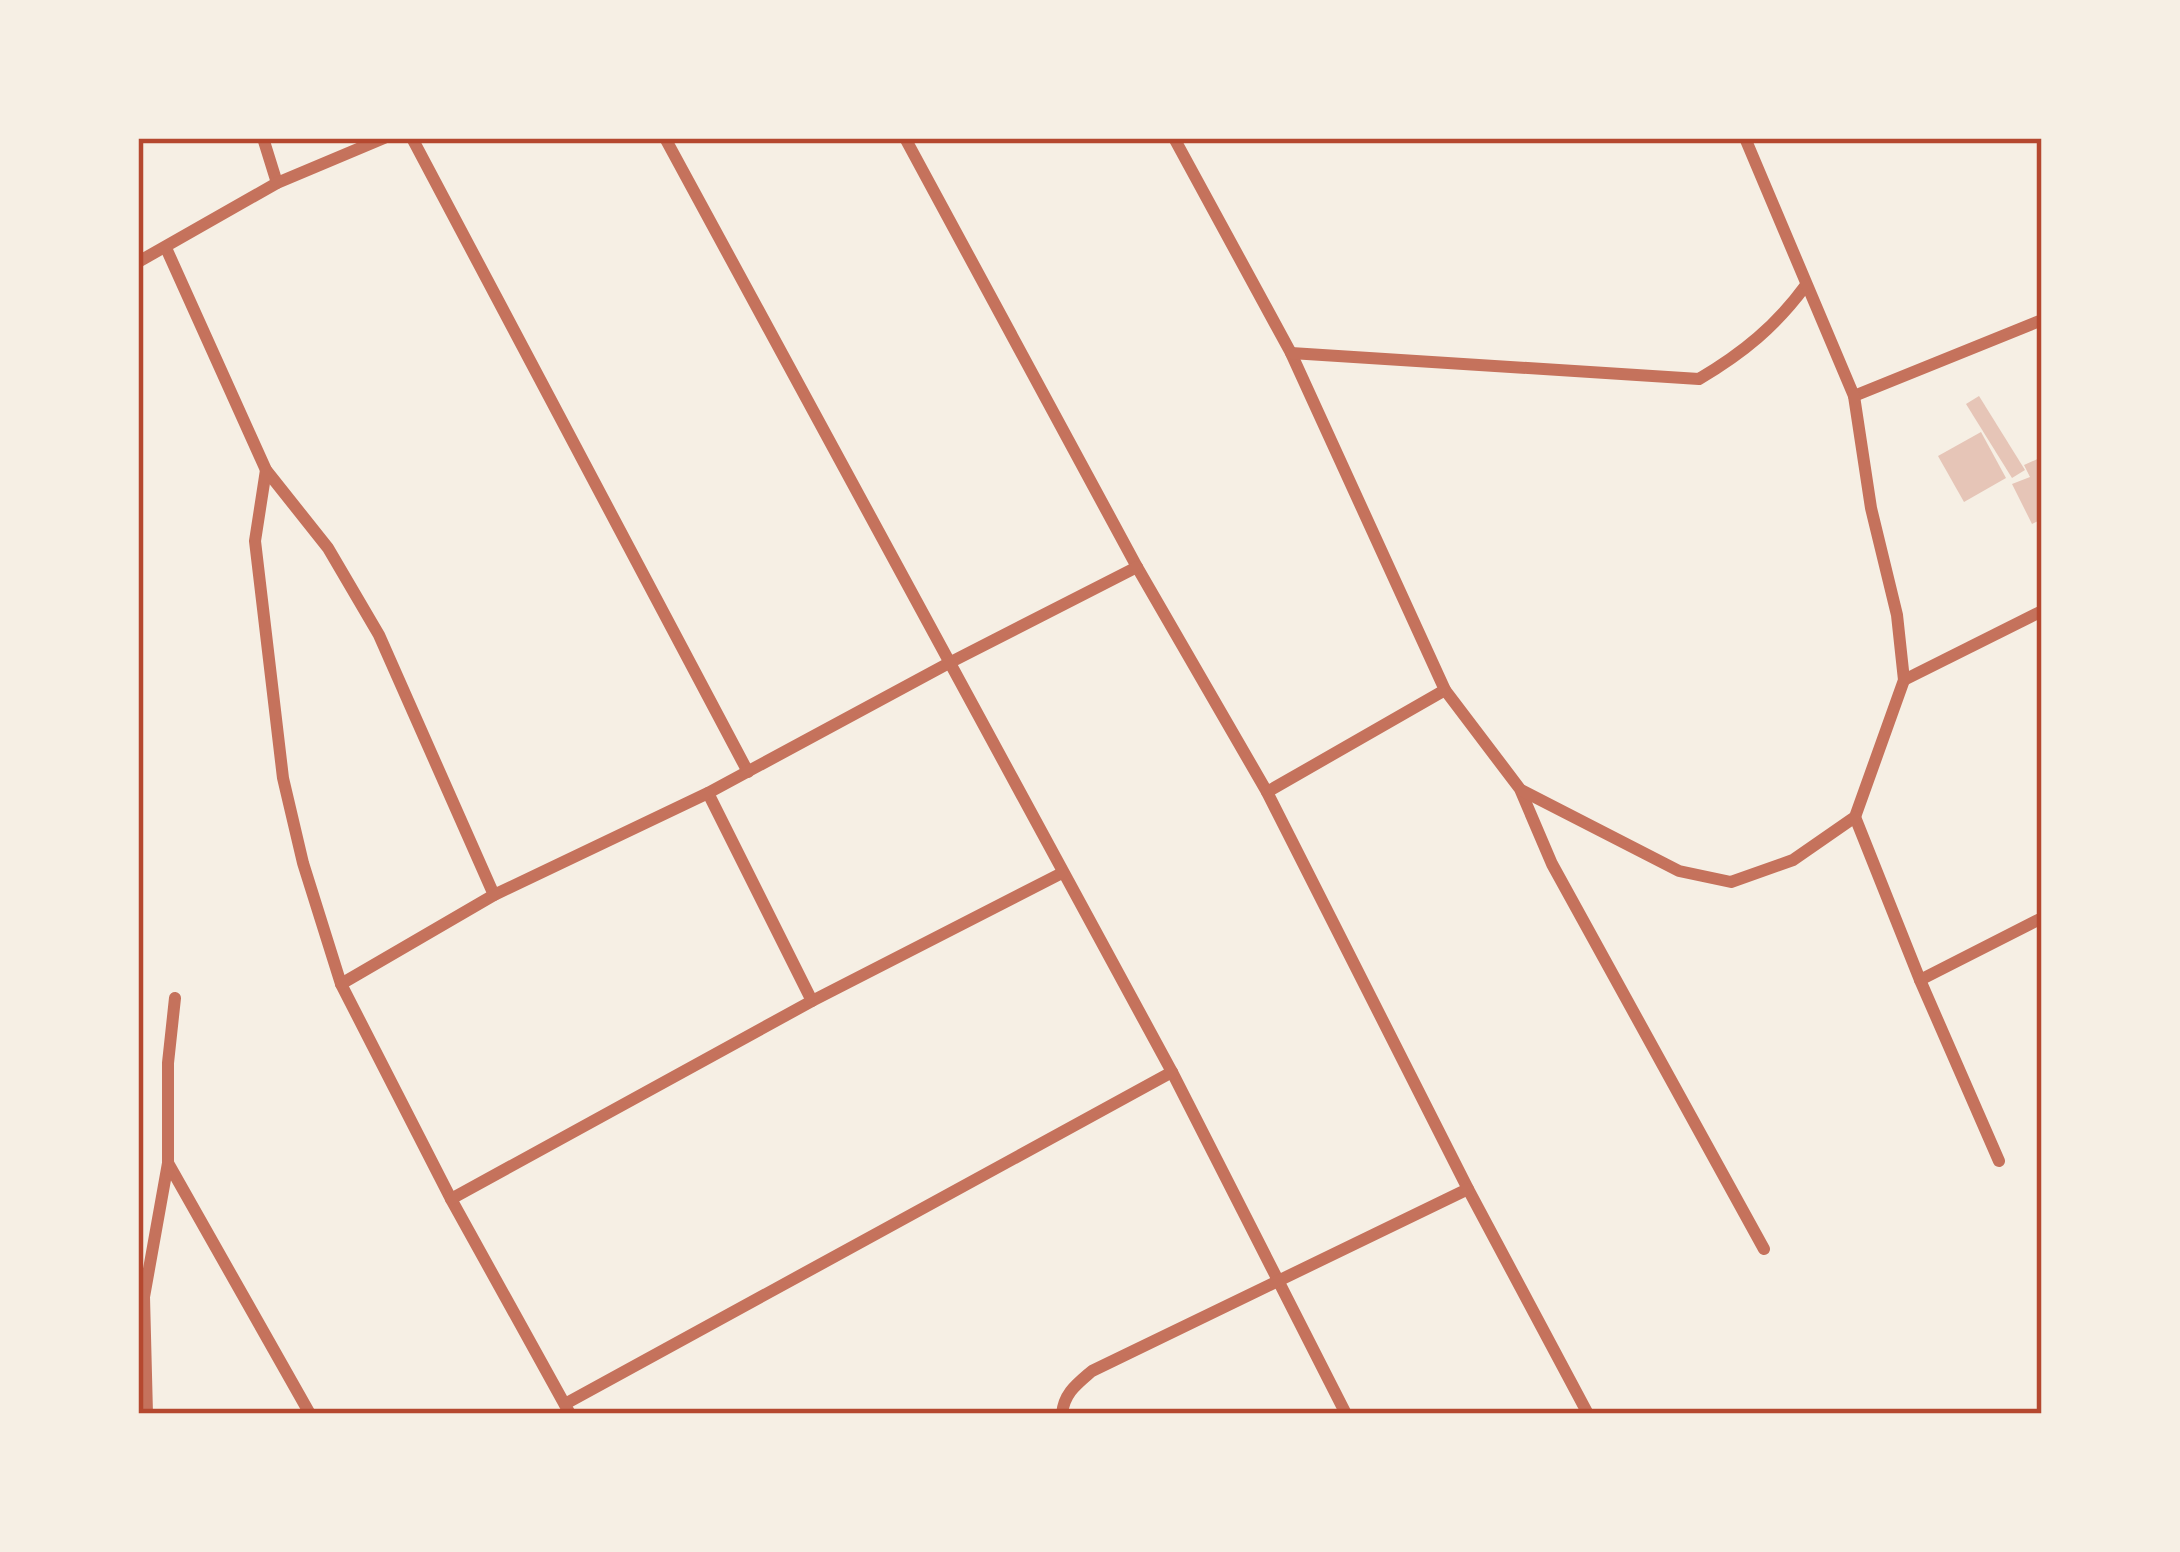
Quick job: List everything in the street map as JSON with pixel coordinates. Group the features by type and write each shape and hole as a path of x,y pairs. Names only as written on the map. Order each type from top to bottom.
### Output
{"street":[{"path":"263,138 277,183"},
{"path":"138,262 277,183 384,138"},
{"path":"412,138 748,772"},
{"path":"665,138 1172,1072 1346,1414"},
{"path":"905,138 1137,567 1267,792 1588,1414"},
{"path":"1174,138 1291,353 1445,689 1520,789 1552,864 1764,1249"},
{"path":"1520,789 1679,871 1731,882 1793,860 1855,818 1904,680 1898,615 1871,508 1854,396 1745,138"},
{"path":"166,248 266,470 328,548 379,635 494,896"},
{"path":"1291,353 1700,380 1780,321 1806,284"},
{"path":"1854,396 2042,320"},
{"path":"266,470 255,541 284,778 303,863 340,984 567,1409 1172,1072"},
{"path":"340,984 494,896 708,794 949,662 1137,567"},
{"path":"1904,680 2042,611"},
{"path":"1267,792 1445,689"},
{"path":"708,794 812,1000"},
{"path":"1855,818 1999,1161"},
{"path":"451,1199 812,1000 1062,873"},
{"path":"1920,980 2042,918"},
{"path":"147,1414 144,1297 168,1163 168,1063 175,998"},
{"path":"168,1163 310,1414"},
{"path":"1062,1414 1072,1388 1092,1371 1468,1189"}],"building":[{"path":"1979,396 2025,470 2012,478 1966,404"},
{"path":"1981,432 2006,478 1964,502 1938,456"},
{"path":"2042,457 2042,519 2032,524 2012,484 2030,477 2024,465"}]}
